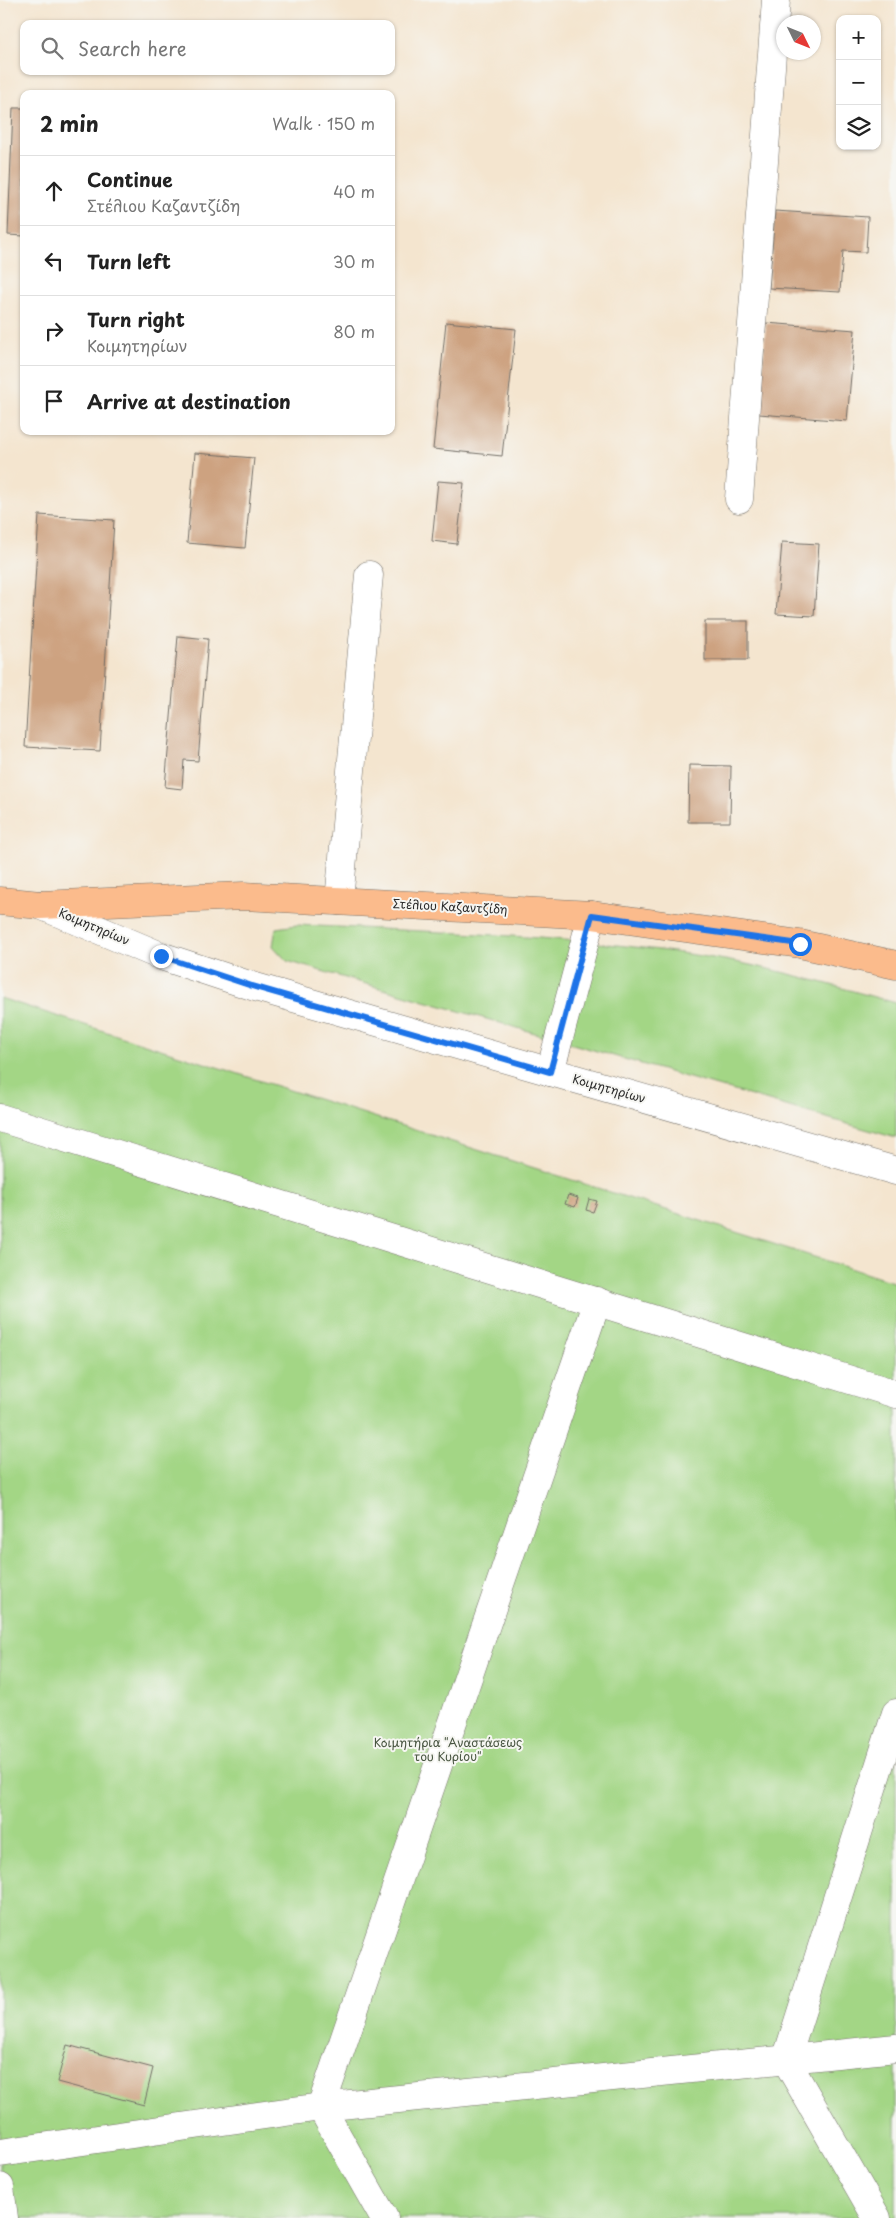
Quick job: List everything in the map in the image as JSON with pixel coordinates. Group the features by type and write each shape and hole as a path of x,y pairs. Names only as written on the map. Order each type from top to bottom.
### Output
{"main road":[{"name":"Στέλιου Καζαντζίδη","path":"0,900 40,905 243,896 592,915 800,944 896,965"}],"lane":[{"path":"739,499 776,0"},
{"path":"340,901 369,575"},
{"name":"Κοιμητηρίων","path":"40,905 161,956 252,986 896,1171"},
{"path":"550,1072 592,915"},
{"path":"0,1118 896,1394"},
{"path":"384,2218 321,2107 597,1301"},
{"path":"877,2218 786,2060 896,1713"},
{"path":"0,2153 321,2107 896,2048"},
{"path":"0,2187 4,2218"}],"green space":[{"path":"297,925 499,935 651,949 751,965 799,976 896,1003 896,1138 287,961 273,946 276,928"},
{"name":"Κοιμητήρια \"Αναστάσεως του Κυρίου\"","path":"0,998 896,1283 896,2218 0,2218"}],"building":[{"path":"13,108 20,108 20,236 8,235"},
{"path":"775,211 868,217 866,252 843,251 840,292 769,288"},
{"path":"446,322 516,329 502,456 433,449"},
{"path":"766,323 855,330 847,421 759,414"},
{"path":"195,453 254,458 245,548 187,543"},
{"path":"438,481 464,483 457,544 432,541"},
{"path":"39,515 114,520 100,751 25,747"},
{"path":"782,542 819,544 814,616 776,614"},
{"path":"705,621 748,621 748,660 705,660"},
{"path":"178,636 208,639 198,761 184,760 182,789 165,787"},
{"path":"689,765 731,766 730,822 688,822"},
{"path":"568,1195 578,1198 575,1207 565,1204"},
{"path":"589,1199 597,1201 593,1212 586,1210"},
{"path":"67,2045 153,2068 144,2105 57,2082"}],"route":[{"path":"161,956 252,986 550,1072 592,915 800,944"}]}
